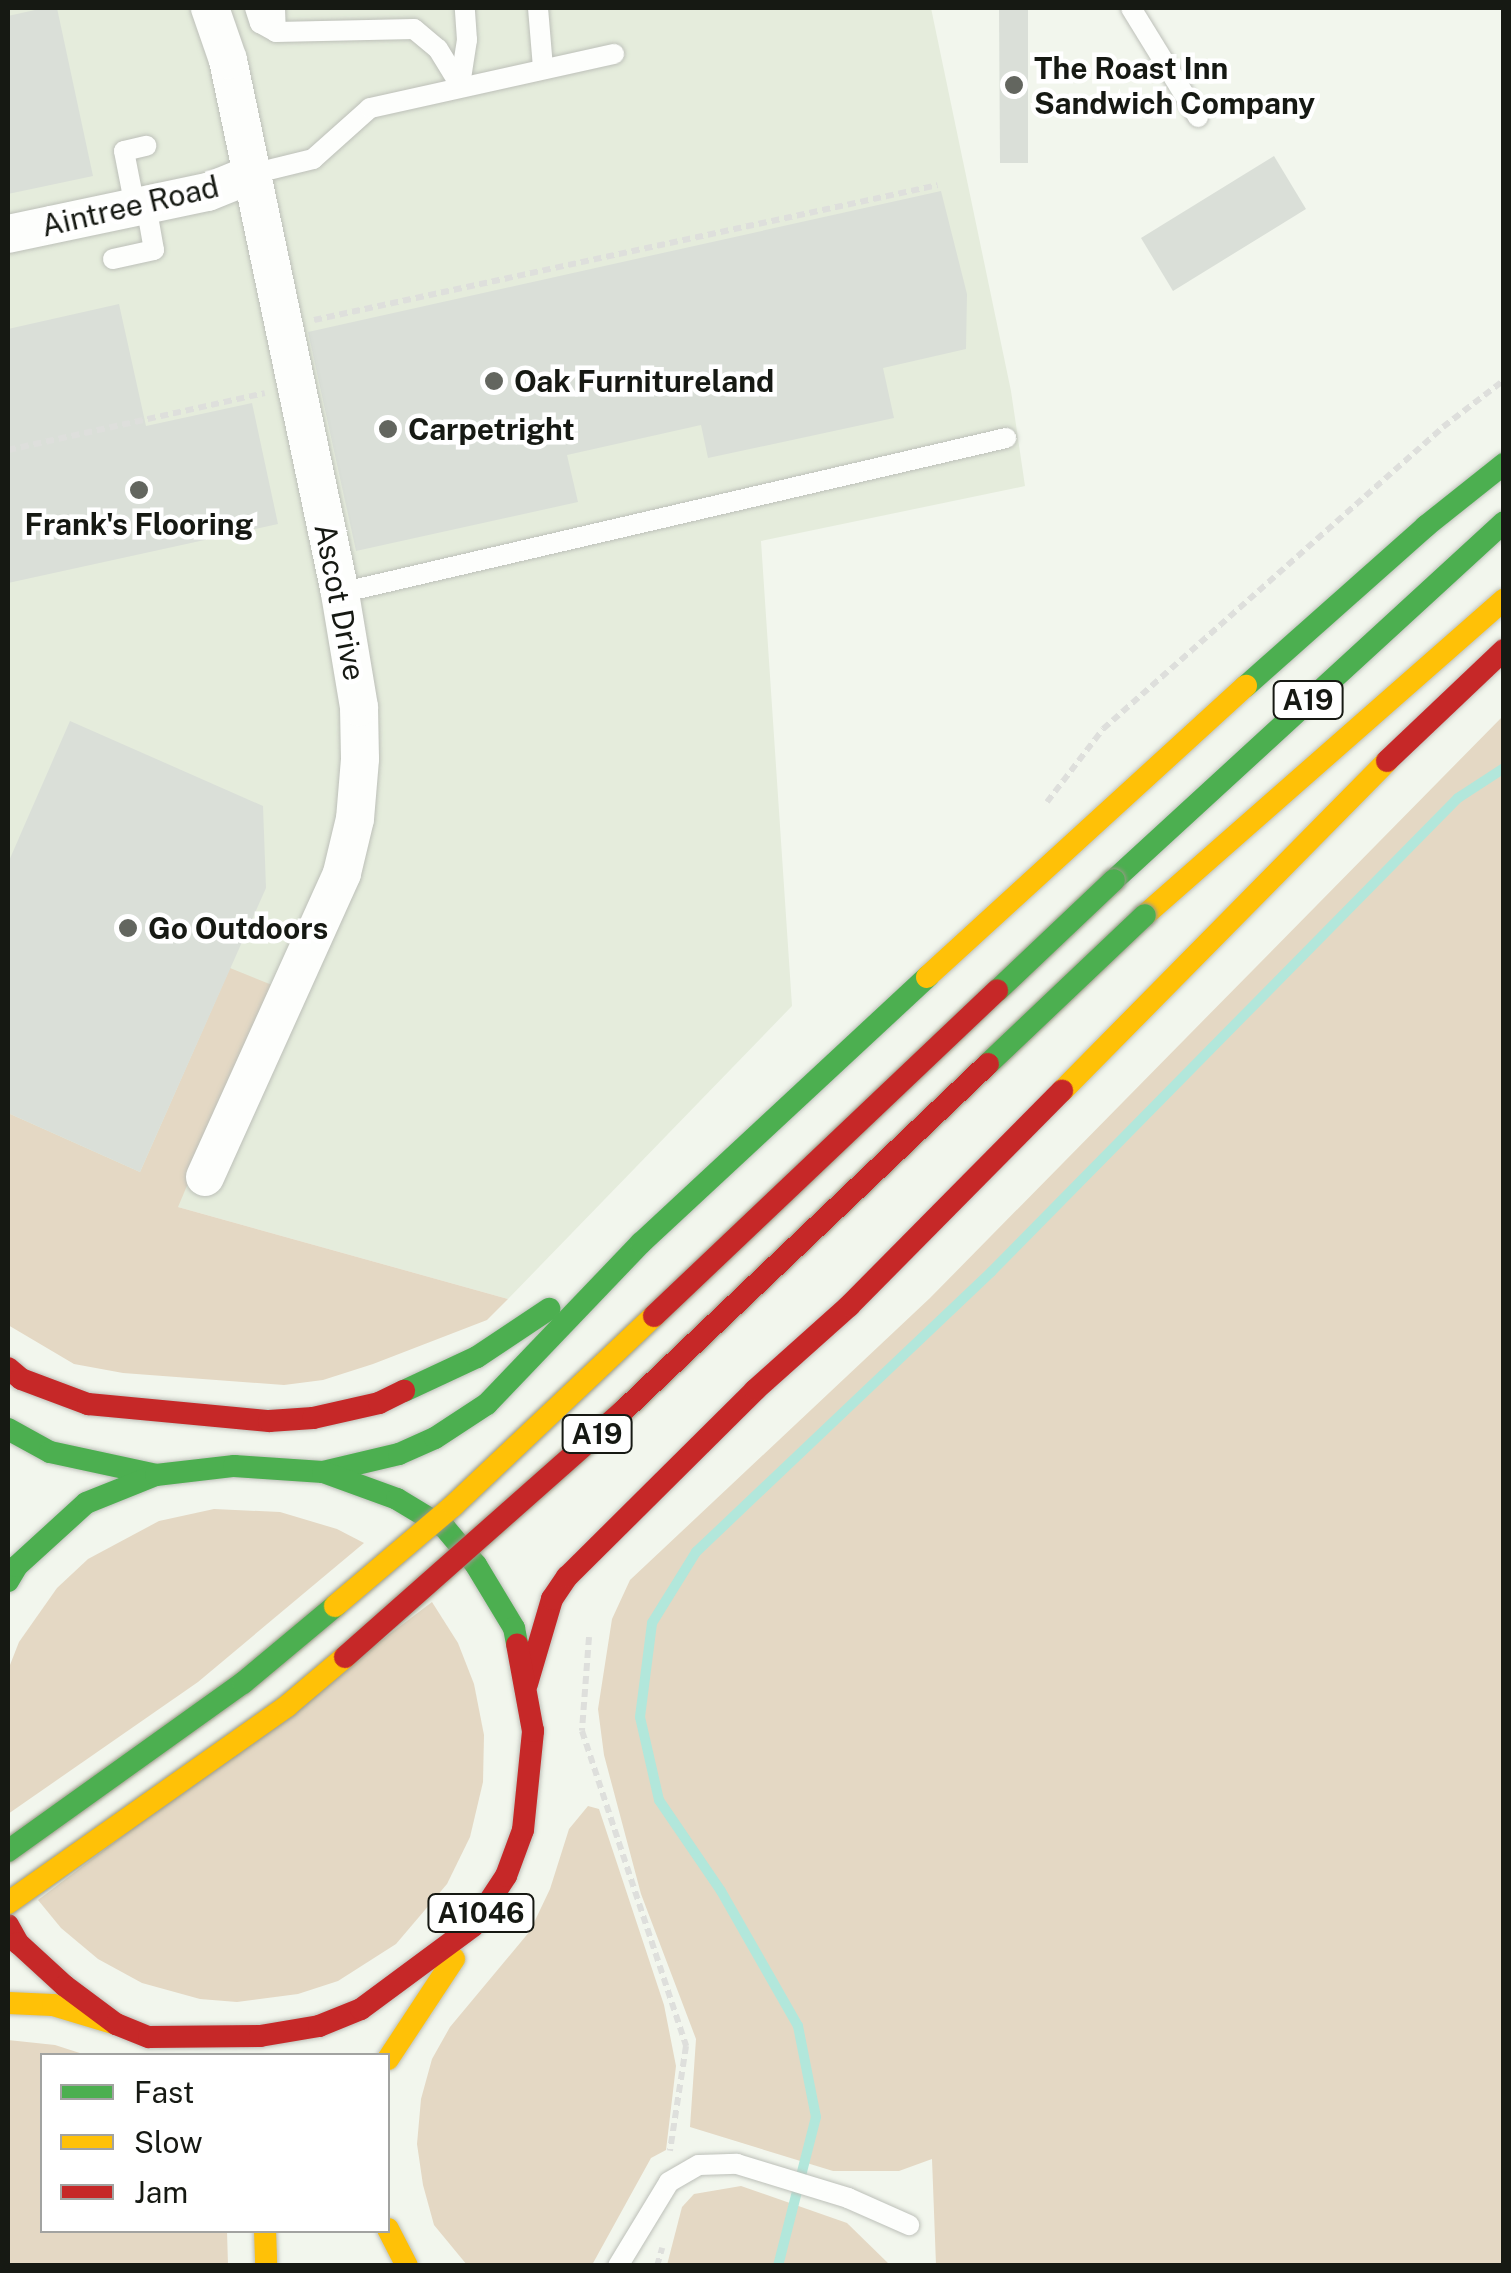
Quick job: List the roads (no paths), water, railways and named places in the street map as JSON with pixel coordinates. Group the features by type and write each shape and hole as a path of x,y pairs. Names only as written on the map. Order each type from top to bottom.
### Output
{"main road":[{"name":"A19","path":"323,1472 399,1454 435,1438 487,1404 641,1243 1109,808 1426,526 1504,464"},
{"name":"A19","path":"8,1851 243,1683 453,1506 1114,880 1504,522"},
{"name":"A19","path":"8,1904 286,1706 370,1636 622,1412 1145,915 1504,600"},
{"name":"A19","path":"527,1684 552,1599 567,1577 755,1390 849,1306 1504,650"},
{"path":"8,1368 21,1379 88,1404 269,1421 313,1418 379,1403 477,1356 516,1334 641,1243"},
{"name":"A1046","path":"8,1429 50,1452 156,1475"},
{"name":"A1046","path":"8,1582 18,1566 86,1503 156,1475 234,1466 323,1472 397,1498 444,1528 500,1599 514,1628 533,1731 523,1830 506,1876 430,2000 390,2056"},
{"name":"A1046","path":"8,1925 18,1943 64,1986 116,2024 149,2037 260,2036 318,2026 361,2009 472,1926"},
{"path":"8,2003 53,2005 116,2024"},
{"name":"A1046","path":"149,2037 166,2053"},
{"path":"265,2233 266,2266"},
{"path":"390,2233 407,2266"}],"street":[{"name":"Ascot Drive","path":"205,1177 342,873 355,819 359,706 340,593 228,60 210,8"},
{"name":"Aintree Road","path":"8,234 208,192 252,174"}],"lane":[{"path":"255,8 260,23 276,32 414,30 438,49 460,85"},
{"path":"274,8 276,32"},
{"path":"460,85 466,40 465,8"},
{"path":"538,8 543,67"},
{"path":"1131,8 1198,117"},
{"path":"252,174 313,160 370,108 460,85 614,54"},
{"path":"113,259 154,250 124,152 146,146"},
{"path":"340,593 1006,438"},
{"path":"618,2266 670,2182 699,2165 737,2164 848,2198 909,2225"}],"waterway":[{"path":"778,2266 816,2117 798,2026 721,1891 659,1800 640,1717 652,1623 696,1552 991,1272 1458,798 1504,768"}],"place":[{"name":"The Roast Inn Sandwich Company","path":"1014,85"},
{"name":"Oak Furnitureland","path":"494,381"},
{"name":"Carpetright","path":"388,429"},
{"name":"Frank's Flooring","path":"139,490"},
{"name":"Go Outdoors","path":"128,928"}]}
